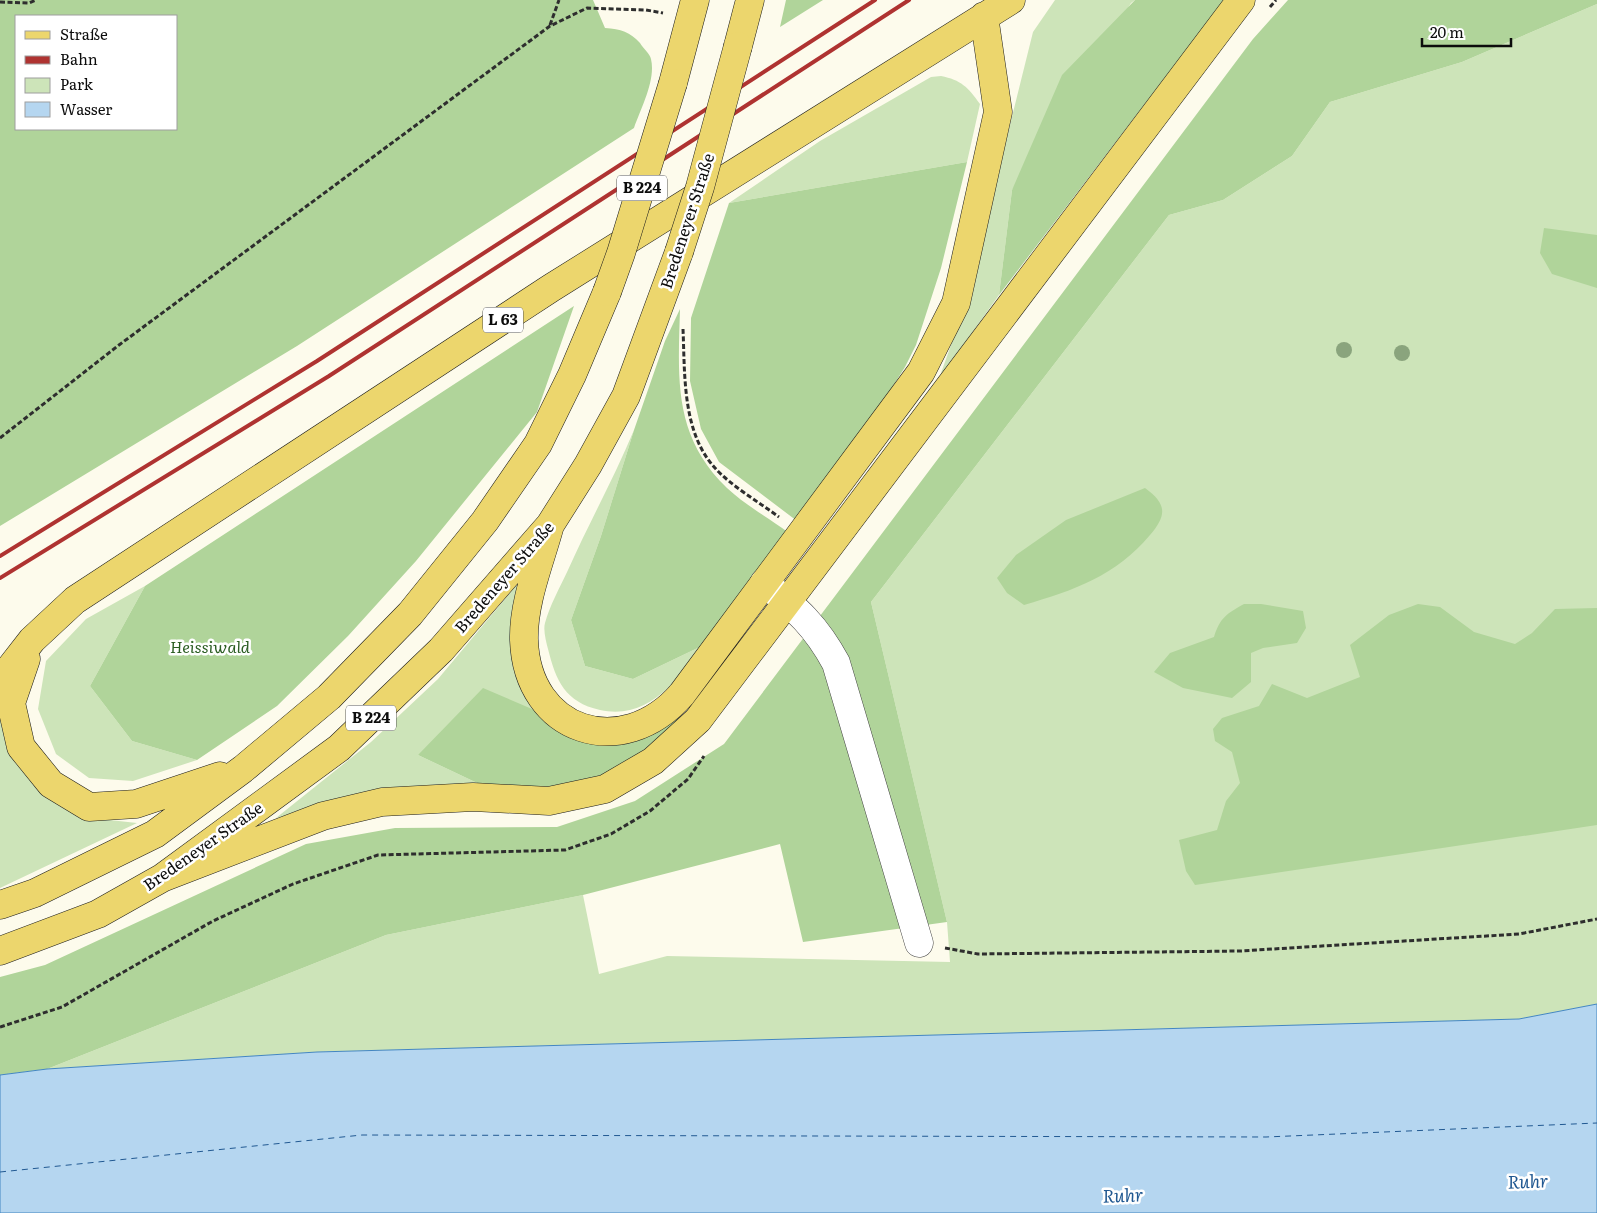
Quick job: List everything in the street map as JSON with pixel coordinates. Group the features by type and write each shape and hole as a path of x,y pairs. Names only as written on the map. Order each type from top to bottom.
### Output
{"main road":[{"name":"Bredeneyer Straße","path":"0,951 98,914 162,878 339,748 440,650 550,525 588,465 626,396 679,252 700,187 750,0"},
{"name":"L 63","path":"0,681 32,640 75,600 551,288 1011,0"},
{"path":"162,878 324,816 382,802 473,797 549,800 605,789 653,761 698,720 1241,0"},
{"name":"B 224","path":"0,905 35,893 155,834 243,769 342,683 410,614 485,521 538,444 572,375 607,292 636,207 693,9"},
{"path":"550,525 524,618 525,652 531,674 548,704 568,721 589,730 624,732 654,720 670,708 921,372 956,303 998,112 984,16"},
{"path":"32,640 11,703 21,747 51,784 89,807 136,804 243,769"}],"lane":[{"path":"764,583 787,602 822,638 836,663 919,943"}],"path":[{"path":"0,2 29,3 36,0"},
{"path":"550,26 559,0"},
{"path":"0,438 127,339 550,26 587,8 693,9"},
{"path":"683,323 688,406 704,454 716,470 784,520"},
{"path":"0,1027 62,1007 214,921 293,884 378,856 566,850 611,834 650,811 688,779 706,755"},
{"path":"978,954 1240,951 1519,934 1597,919"}],"green space":[{"path":"0,0 593,0 605,28 620,30 633,36 640,43 651,59 652,67 650,85 634,128 297,346 0,526"},
{"path":"786,0 823,0 780,27"},
{"path":"1055,0 1135,0 1131,3 1012,190 999,295 944,372 941,373 965,306 1033,32"},
{"path":"1135,0 1224,0 999,295 1012,190 1062,75"},
{"path":"1288,0 1597,0 1597,4 1462,62 1330,102 1292,156 1223,200 1169,215 871,602 947,922 803,942 780,844 583,895 386,935 47,1069 0,1075 0,977 45,965 306,844 395,828 557,827 635,801 724,744 1253,39"},
{"path":"1597,4 1597,1004 1519,1019 317,1052 47,1069 386,935 583,895 599,974 667,956 950,962 947,922 871,602 1169,215 1223,200 1292,156 1330,102 1462,62"},
{"path":"941,76 964,85 980,104 967,162 729,203 820,141 931,77"},
{"path":"967,162 941,268 916,345 905,367 858,441 797,521 719,462 701,429 690,381 691,318 729,203"},
{"path":"1544,228 1597,235 1597,288 1552,274 1540,253"},
{"name":"Heissiwald","path":"574,306 537,412 416,561 348,636 277,706 197,760 132,741 90,686 145,586"},
{"path":"680,309 679,359 682,405 688,427 697,448 709,468 727,488 749,506 789,533 706,644 633,679 585,666 571,620 601,536 634,430 665,341"},
{"path":"634,430 601,536 571,620 585,666 633,679 706,644 662,694 634,709 618,712 600,710 588,706 570,696 555,671 544,626 555,596"},
{"path":"1145,488 1161,505 1162,516 1150,535 1123,561 1093,580 1060,594 1024,605 1007,593 997,578 1016,555 1066,520"},
{"path":"525,575 539,712 418,755 492,790 375,793 276,818 371,742 438,679"},
{"path":"145,586 90,686 132,741 197,760 133,781 89,778 56,754 38,709 46,661 86,619"},
{"path":"1244,604 1261,604 1303,611 1306,628 1297,643 1263,648 1251,653 1251,682 1232,698 1183,688 1154,672 1170,653 1214,637 1224,617"},
{"path":"1418,604 1440,607 1474,632 1515,644 1532,633 1555,609 1597,608 1597,825 1195,885 1186,871 1179,840 1217,830 1226,801 1240,783 1232,752 1215,741 1213,729 1222,718 1259,706 1272,684 1307,698 1360,677 1350,645 1389,615"},
{"path":"483,688 539,712 563,731 593,744 626,742 678,713 684,720 662,740 602,777 570,788 492,790 418,755"},
{"path":"0,717 82,817 137,823 0,888"}],"water":[{"name":"Ruhr","path":"1597,1004 1597,1213 0,1213 0,1075 47,1069 317,1052 1519,1019"}],"ferry route":[{"path":"0,1172 362,1135 1266,1137 1597,1123"}],"railway":[{"path":"0,556 317,361 875,0"},
{"path":"0,578 329,376 909,0"}]}
